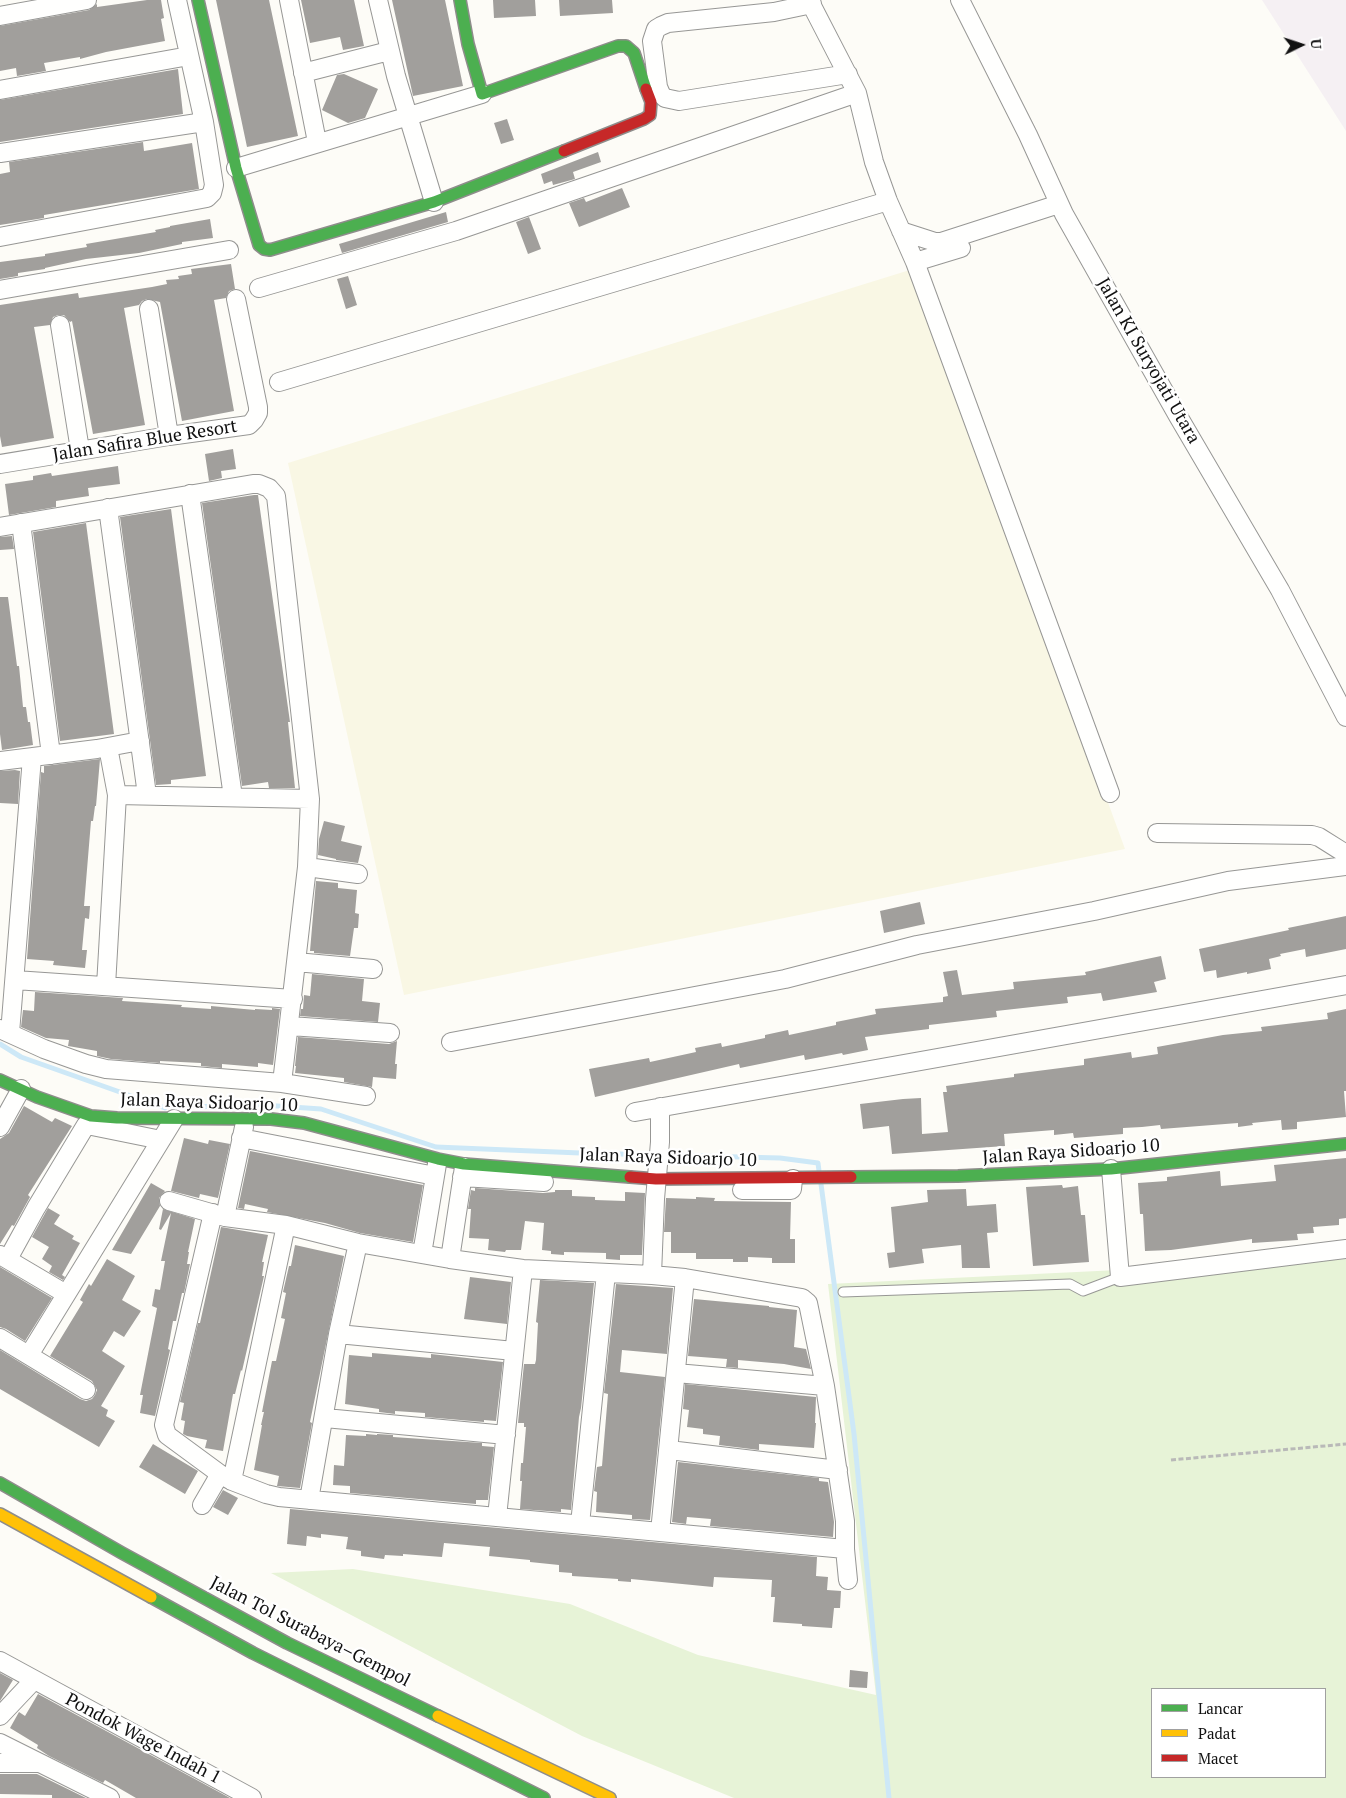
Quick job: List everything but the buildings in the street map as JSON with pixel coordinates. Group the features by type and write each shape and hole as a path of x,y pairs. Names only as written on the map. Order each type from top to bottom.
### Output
{"main road":[{"path":"198,0 236,168 259,245 264,249 270,250 434,202 650,115 652,111 651,102 634,53 630,48 622,46 613,47 482,94 468,44 460,0"},
{"name":"Jalan Raya Sidoarjo 10","path":"0,1080 12,1093 91,1116 174,1119 271,1119 304,1123 436,1168 463,1170"},
{"name":"Jalan Raya Sidoarjo 10","path":"796,1179 958,1176 1111,1169 1346,1144"},
{"name":"Jalan Tol Surabaya–Gempol","path":"0,1483 122,1553 287,1643 610,1798"},
{"path":"0,1514 253,1653 544,1798"}],"street":[{"path":"0,16 38,5 87,0"},
{"path":"0,237 207,198 212,193 214,186 204,122 177,0"},
{"path":"289,0 317,142"},
{"path":"378,0 389,51 434,202"},
{"name":"Jalan KI Suryojati Utara","path":"960,0 1028,135 1061,209 1178,416 1280,590 1346,717"},
{"path":"848,74 679,101 665,98 661,94 658,87 652,41 656,29 668,23 774,12 810,2 848,74 857,93 874,162 888,201 915,262 1110,793"},
{"path":"303,73 389,51"},
{"path":"0,90 189,56"},
{"path":"259,288 456,230 857,93"},
{"path":"236,168 317,142 482,94"},
{"path":"0,153 204,122"},
{"path":"279,382 888,201"},
{"path":"901,230 935,242 941,242 1061,209"},
{"path":"915,262 1061,209"},
{"path":"0,290 229,250"},
{"name":"Jalan Safira Blue Resort","path":"0,464 248,425 258,413 258,406 236,299"},
{"path":"149,309 169,436"},
{"path":"60,325 80,450"},
{"path":"0,526 260,484 269,488 276,496 310,799 307,867 282,1083"},
{"path":"190,494 233,797"},
{"path":"108,508 147,795"},
{"path":"21,523 51,755"},
{"path":"0,761 140,741"},
{"path":"106,986 117,795 108,747"},
{"path":"32,757 15,980 5,1031 44,1049 106,1069 282,1083 366,1096"},
{"path":"117,795 310,799"},
{"path":"1157,833 1312,835 1346,854"},
{"path":"450,1042 786,979 917,945 1094,911 1228,882 1346,866"},
{"path":"307,867 358,874"},
{"path":"296,962 373,968"},
{"path":"15,980 293,998"},
{"path":"635,1112 1346,985"},
{"path":"290,1026 390,1033"},
{"path":"0,1126 12,1093 86,1125 161,1140"},
{"path":"652,1275 656,1179 660,1142 660,1107"},
{"path":"29,1355 174,1119"},
{"path":"245,1119 164,1425 168,1435 226,1478 266,1494 309,1500 845,1549"},
{"path":"66,1294 4,1257 86,1125"},
{"path":"241,1138 436,1168 422,1254"},
{"path":"1111,1169 1120,1277 1346,1249"},
{"path":"450,1259 463,1170 656,1179 791,1190 796,1179"},
{"path":"169,1201 219,1215 286,1225 358,1243 450,1259 523,1269 685,1278 802,1298 808,1303 825,1386 845,1521 848,1580"},
{"path":"202,1505 226,1478 286,1225"},
{"path":"309,1500 338,1334 358,1243"},
{"path":"497,1517 523,1269"},
{"path":"580,1524 606,1273"},
{"path":"660,1532 685,1278"},
{"path":"338,1334 514,1351"},
{"path":"0,1338 86,1390"},
{"path":"676,1373 825,1386"},
{"path":"324,1418 506,1435"},
{"path":"669,1450 838,1470"},
{"name":"Pondok Wage Indah 1","path":"0,1662 252,1798"},
{"path":"0,1716 34,1680"},
{"path":"0,1743 110,1798"},
{"path":"0,1763 42,1764"}],"lane":[{"path":"843,1292 1070,1284 1083,1292 1120,1277"}],"path":[{"path":"1171,1460 1346,1444"}],"shaded area":[{"path":"1262,0 1346,0 1346,131"},
{"path":"913,269 1125,849 404,995 288,463"}],"green space":[{"path":"1346,1259 1346,1798 734,1798 582,1736 271,1573 353,1569 570,1604 698,1655 876,1695 828,1284"}],"waterway":[{"path":"0,1044 21,1057 165,1108"},
{"path":"198,1107 248,1104 321,1109 436,1147 780,1158 818,1163 819,1171"},
{"path":"821,1184 854,1434 889,1798"}],"traffic: fast":[{"path":"198,0 236,168 259,245 264,249 270,250 434,202 564,151"},
{"path":"460,0 468,44 482,94 618,46 626,46 634,53 646,89"},
{"path":"0,1080 37,1097 91,1116 117,1118 271,1119 304,1123 438,1159 464,1164 630,1177"},
{"path":"851,1177 958,1176 1111,1169 1346,1144"},
{"path":"0,1483 122,1553 287,1643 438,1716"},
{"path":"151,1597 253,1653 544,1798"}],"traffic: slow":[{"path":"0,1514 151,1597"},
{"path":"438,1716 610,1798"}],"traffic: jam":[{"path":"564,151 650,115 651,102 646,89"},
{"path":"630,1177 656,1179 851,1177"}]}
